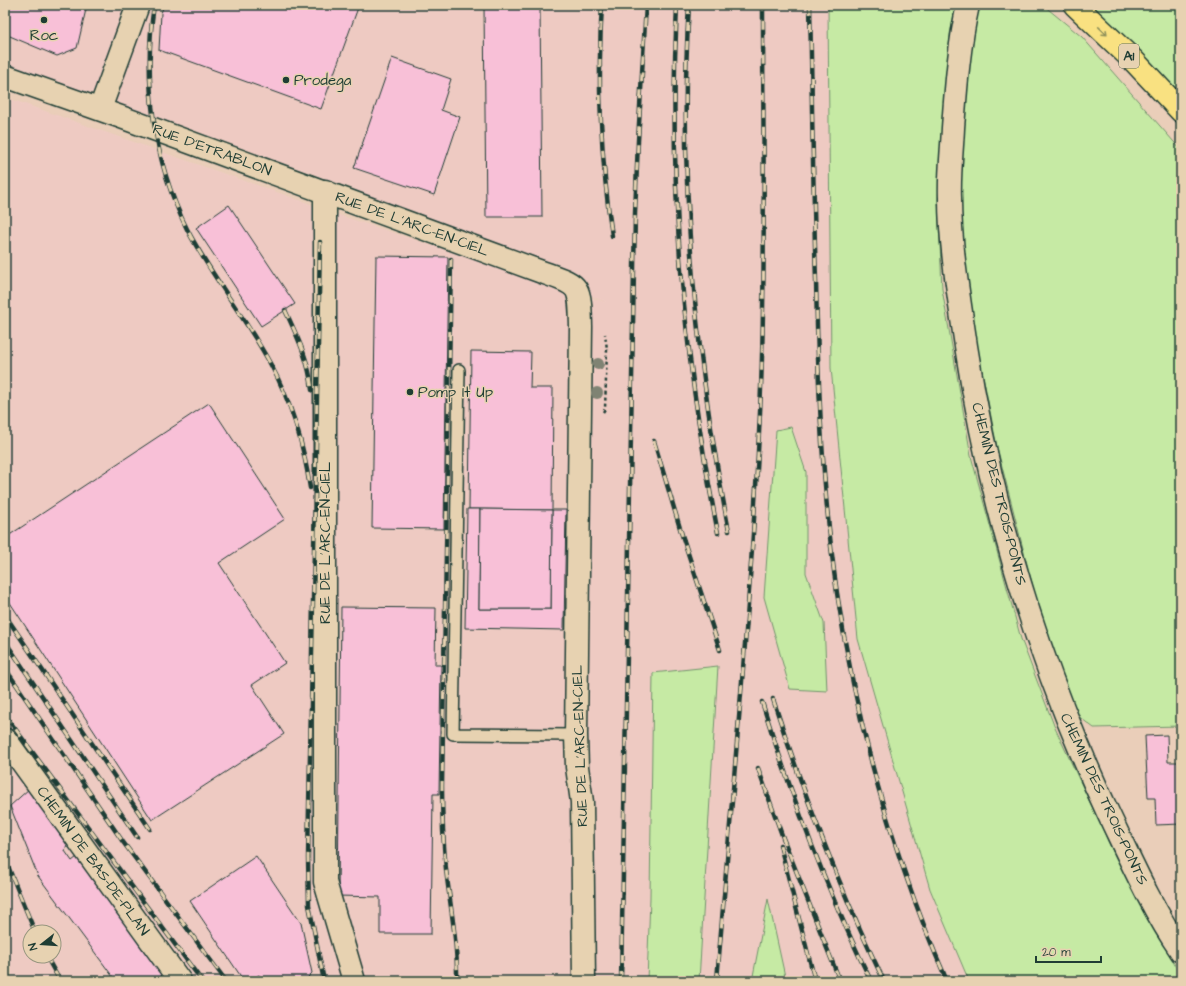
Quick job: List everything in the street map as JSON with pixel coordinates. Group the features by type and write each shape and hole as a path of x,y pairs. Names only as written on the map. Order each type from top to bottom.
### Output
{"highway":[{"name":"A1","path":"1075,5 1133,60 1181,111"}],"street":[{"path":"100,109 138,5"},
{"name":"CHEMIN DES TROIS-PONTS","path":"968,5 964,24 955,99 950,199 957,287 985,451 1010,552 1035,634 1059,701 1090,774 1129,858 1168,932 1181,951"},
{"name":"RUE D'ETRABLON","path":"5,76 325,191"},
{"name":"RUE DE L'ARC-EN-CIEL","path":"354,981 325,882 325,191 571,283 578,290 581,327 576,735 577,767 582,802 584,981"},
{"name":"CHEMIN DE BAS-DE-PLAN","path":"6,740 180,981"}],"lane":[{"path":"459,370 453,734 576,735"}],"shaded area":[{"path":"5,5 828,5 831,368 858,639 930,889 969,981 5,981 5,97 330,212 605,302 354,189 154,116 5,65"}],"green space":[{"path":"828,5 956,5 950,34 938,199 942,289 971,456 1021,639 1055,728 1116,858 1181,976 1181,981 969,981 930,889 858,639 831,368"},
{"path":"977,5 1043,5 1082,37 1181,150 1181,726 1094,728 1074,713 1044,630 997,447 966,289 960,203 964,99"},
{"path":"1086,5 1181,5 1181,93"},
{"path":"791,427 806,472 806,573 824,623 827,691 790,689 764,597 776,430"},
{"path":"718,666 699,981 647,981 650,898 653,673"},
{"path":"768,899 786,981 752,981"}],"building":[{"name":"Roc","path":"5,5 87,5 77,48 57,56 5,34"},
{"name":"Prodega","path":"164,5 359,5 321,109 159,50 161,13"},
{"path":"484,5 540,5 542,217 486,217"},
{"path":"392,58 451,79 441,110 460,117 434,195 354,168"},
{"path":"229,205 295,304 261,326 196,228"},
{"name":"Pomp It Up","path":"376,256 448,257 444,529 372,528"},
{"path":"471,351 531,352 530,388 553,388 552,510 469,509"},
{"path":"209,403 285,519 219,563 285,663 252,685 284,734 152,820 5,595 5,538"},
{"path":"467,509 480,509 479,609 551,609 552,510 566,510 564,630 465,628"},
{"path":"480,509 552,510 551,609 479,609"},
{"path":"341,607 436,608 435,665 441,665 439,794 433,794 431,934 380,934 380,897 338,896"},
{"path":"1167,735 1168,762 1181,762 1181,824 1156,825 1155,798 1148,798 1145,736"},
{"path":"30,788 69,840 65,851 72,861 77,857 168,981 116,981 38,876 10,806"},
{"path":"256,856 301,923 312,973 308,977 310,981 263,981 259,975 249,981 244,981 190,901"}],"railway":[{"path":"154,5 151,33 151,90 159,148 166,176 175,203 196,246 251,331 271,365 285,394 300,440 310,488"},
{"path":"602,5 600,63 601,121 605,179 612,236"},
{"path":"621,981 635,214 646,5"},
{"path":"677,5 675,139 681,270 687,336 696,401 718,533"},
{"path":"689,5 686,71 686,138 692,270 707,401 729,531"},
{"path":"717,981 752,555 760,413 764,260 763,5"},
{"path":"810,5 814,211 820,397 824,476 837,593 855,692 879,791 910,887 947,981"},
{"path":"320,242 308,858 309,905 324,981"},
{"path":"451,259 442,796 444,848 455,939 457,981"},
{"path":"285,310 305,358 312,390"},
{"path":"654,441 682,535 720,650"},
{"path":"5,615 150,829"},
{"path":"5,641 137,837"},
{"path":"5,668 123,842 226,981"},
{"path":"773,699 797,771 824,842 852,912 884,981"},
{"path":"762,702 811,844 871,981"},
{"path":"5,715 202,981"},
{"path":"758,768 783,838 840,981"},
{"path":"780,845 815,981"},
{"path":"5,859 32,924"},
{"path":"50,964 60,981"}],"place":[{"name":"Roc","path":"44,20"},
{"name":"Prodega","path":"286,80"},
{"name":"Pomp It Up","path":"410,392"}]}
